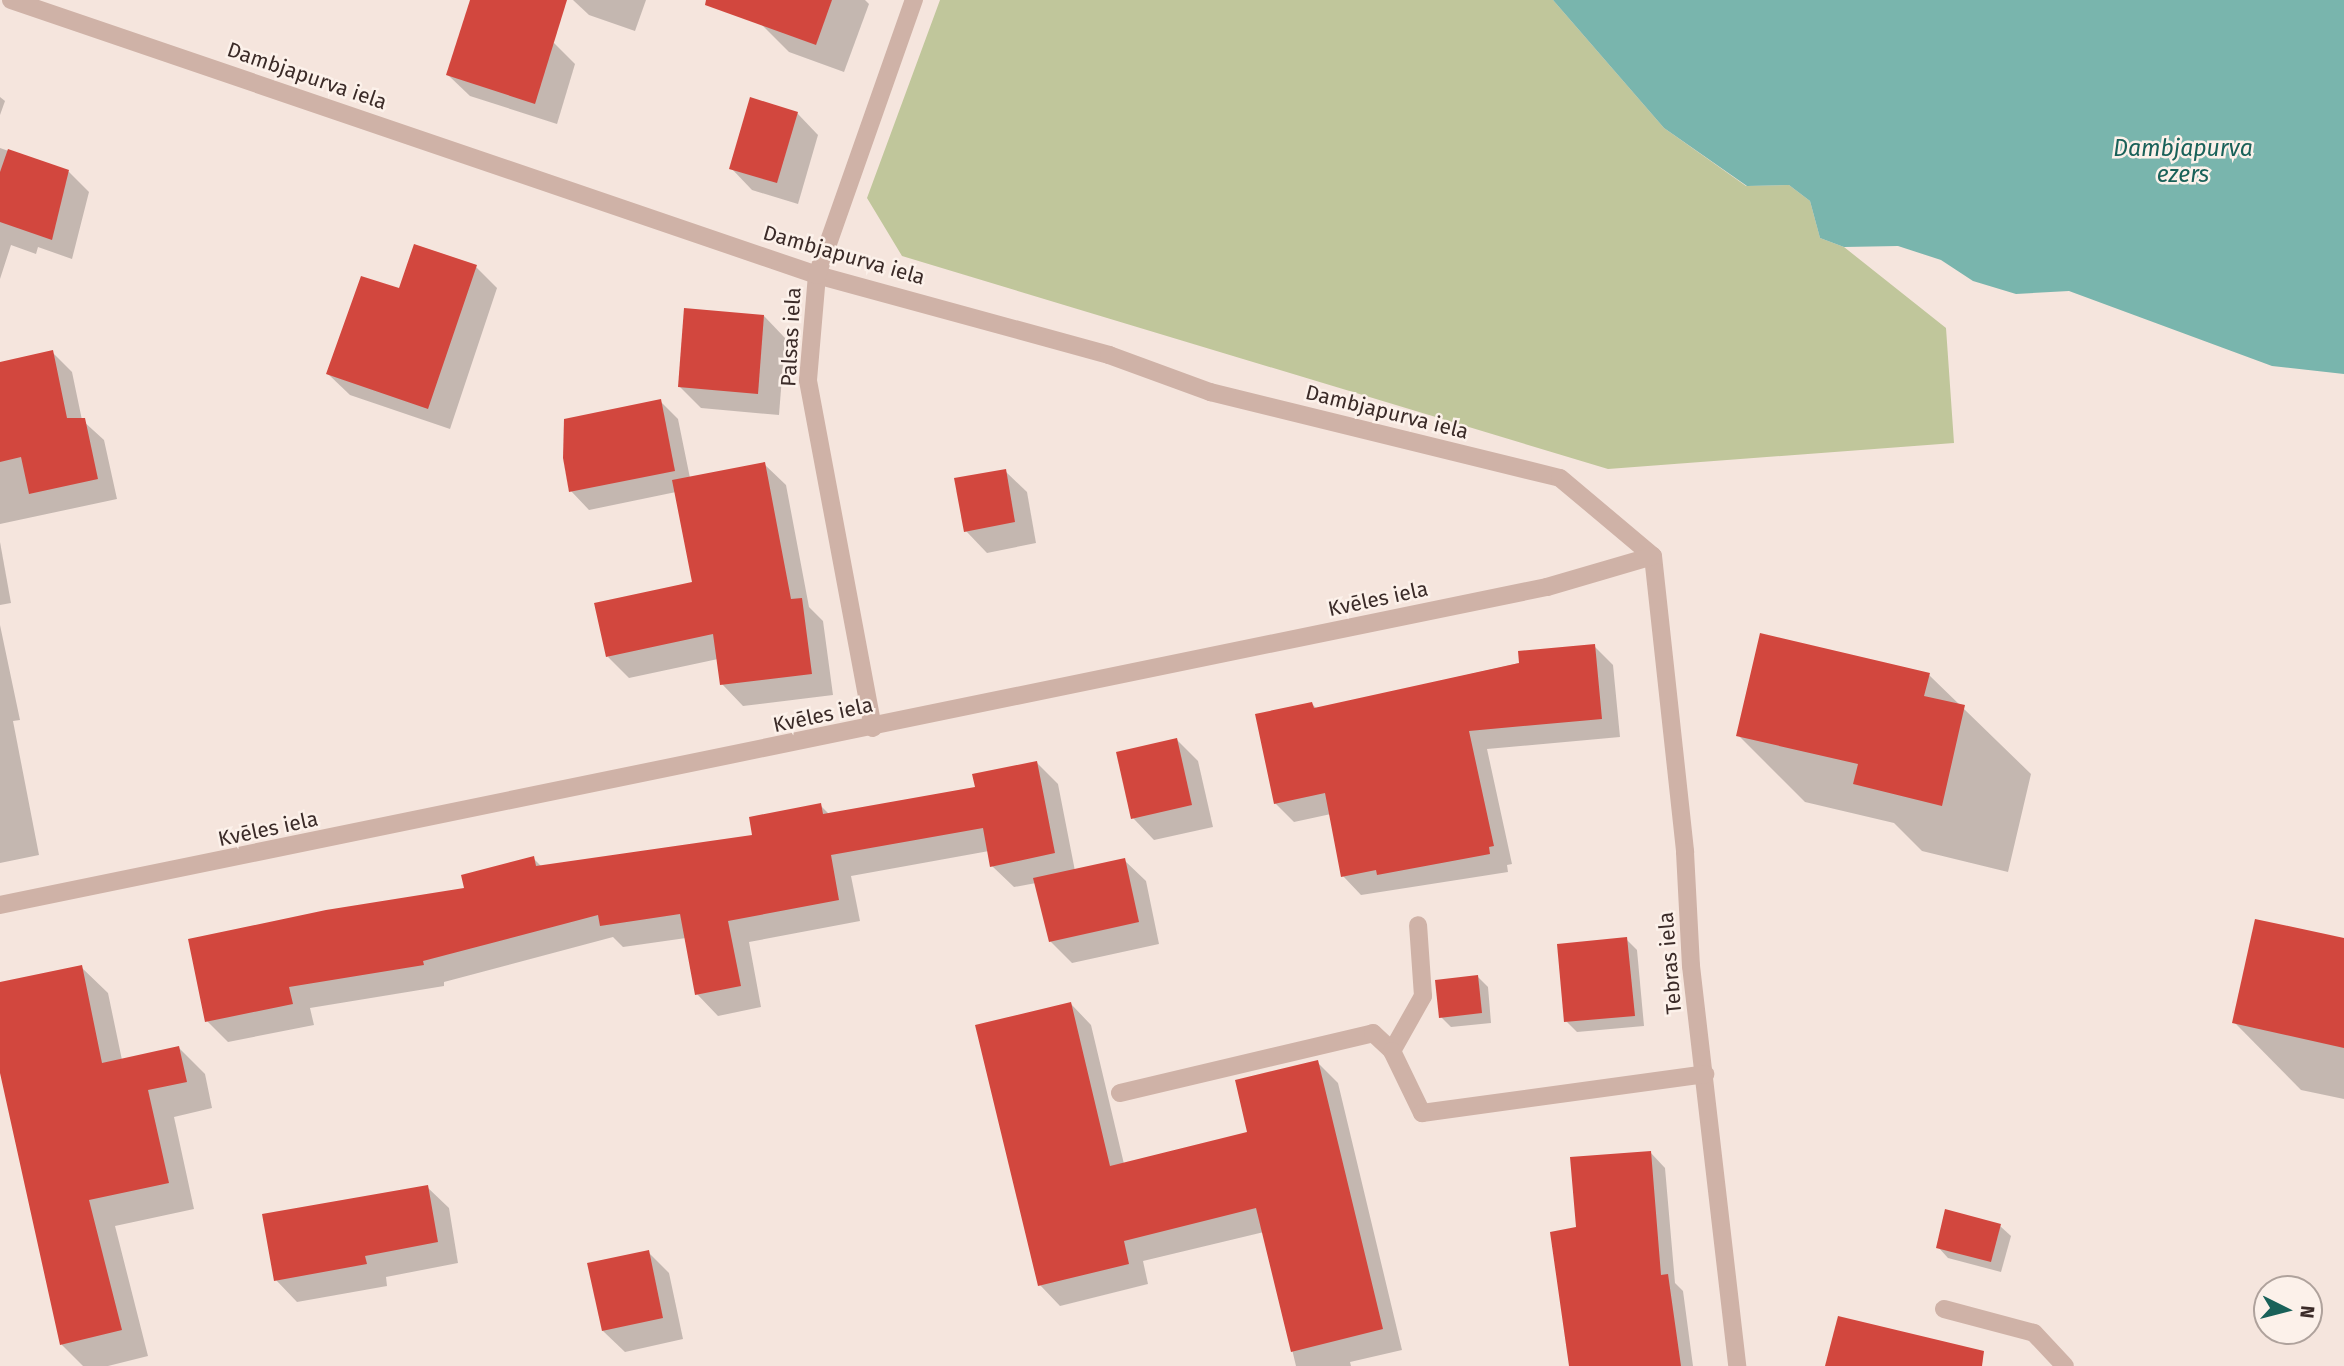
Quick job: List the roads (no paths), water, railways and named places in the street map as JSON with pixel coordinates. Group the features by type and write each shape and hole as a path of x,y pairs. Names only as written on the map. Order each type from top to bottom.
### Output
{"street":[{"name":"Dambjapurva iela","path":"11,0 817,275 1109,355 1210,392 1560,478 1653,556"},
{"name":"Palsas iela","path":"873,728 808,380 817,275 914,0"},
{"name":"Kvēles iela","path":"0,905 873,728 1547,587 1653,556"},
{"name":"Tebras iela","path":"1653,556 1737,1366"},
{"path":"1392,1051 1423,996 1418,925"},
{"path":"1120,1093 1373,1033 1392,1051 1422,1113 1705,1074"},
{"path":"1944,1309 2034,1333 2065,1366"}],"water":[{"name":"Dambjapurva ezers","path":"1553,0 2344,0 2344,374 2272,366 2069,291 2016,294 1973,281 1941,260 1898,246 1844,247 1820,238 1810,201 1789,185 1747,186 1664,128"}]}
